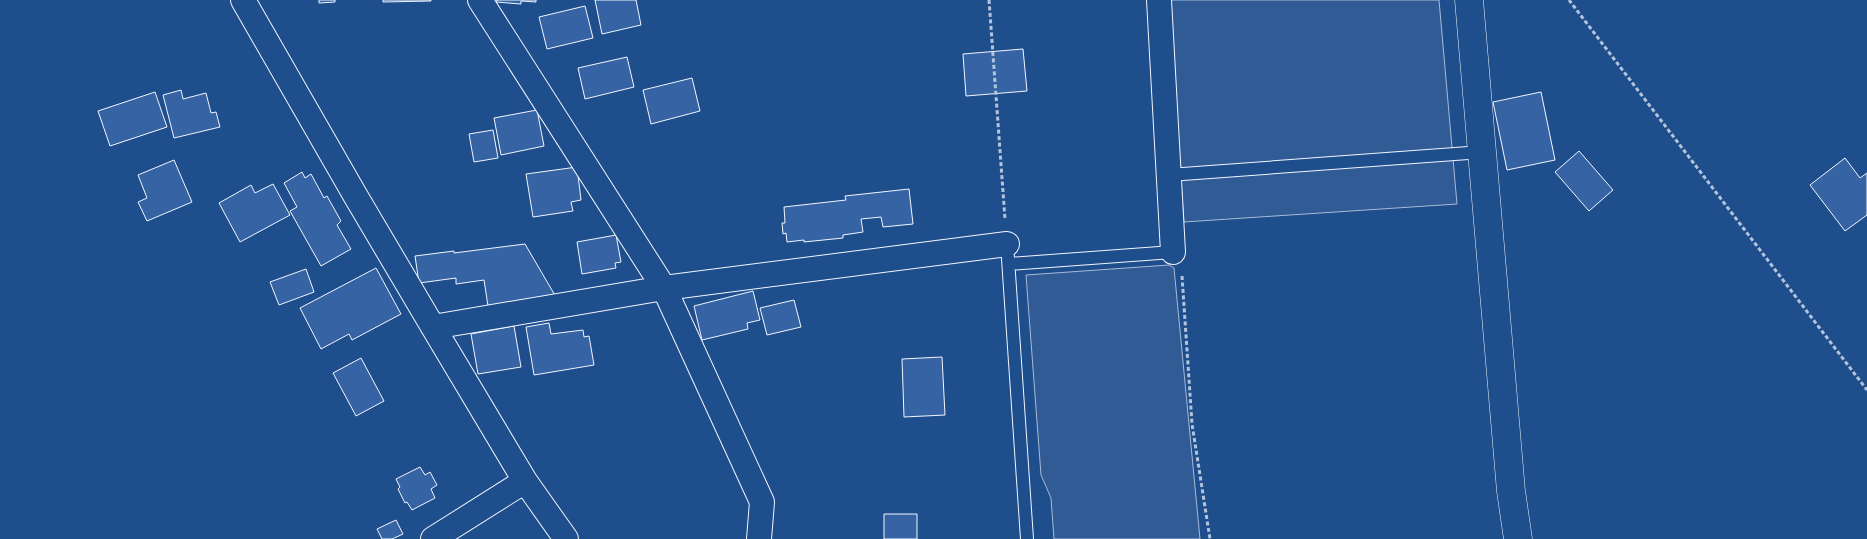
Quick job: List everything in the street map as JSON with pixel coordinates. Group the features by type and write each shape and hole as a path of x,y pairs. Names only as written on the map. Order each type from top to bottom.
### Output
{"street":[{"path":"243,0 433,327 526,480 566,539"},
{"path":"480,0 664,288 762,502 759,539"},
{"path":"1159,0 1173,252"},
{"path":"1469,0 1511,491 1518,539"},
{"path":"433,327 664,288 1008,254"},
{"path":"433,539 526,480"}],"lane":[{"path":"1168,174 1482,152"},
{"path":"1027,539 1008,254 1173,252"}],"path":[{"path":"989,0 1008,254"},
{"path":"1569,0 1867,390"},
{"path":"1173,252 1182,271 1192,424 1210,539"}],"shaded area":[{"path":"1168,0 1439,0 1457,204 1184,222"},
{"path":"1169,265 1174,268 1200,539 1054,539 1051,498 1041,475 1026,275"}],"building":[{"path":"319,0 335,0 335,2 319,3"},
{"path":"383,0 431,0 431,1 383,2"},
{"path":"497,0 536,0 536,2 521,1 521,4 496,2"},
{"path":"595,0 636,0 641,25 602,34"},
{"path":"585,6 593,38 547,49 539,17"},
{"path":"1023,49 1027,91 966,96 963,54"},
{"path":"627,57 634,87 585,99 578,68"},
{"path":"692,78 700,111 651,124 643,90"},
{"path":"181,90 183,99 206,93 211,113 216,112 220,127 174,138 163,95"},
{"path":"155,92 167,127 110,146 98,111"},
{"path":"1541,92 1555,160 1507,170 1493,102"},
{"path":"537,110 544,146 501,155 494,118"},
{"path":"493,130 498,158 474,162 469,134"},
{"path":"1579,151 1613,190 1589,211 1555,172"},
{"path":"1845,158 1860,178 1867,173 1867,215 1845,231 1810,185"},
{"path":"174,160 192,202 147,221 138,202 147,198 138,175"},
{"path":"577,167 581,200 571,202 573,211 533,217 526,174"},
{"path":"302,172 305,178 311,174 324,198 327,196 341,221 337,225 351,249 321,266 290,211 297,207 284,183"},
{"path":"273,184 290,215 240,242 219,203 251,185 255,193"},
{"path":"909,189 913,224 883,227 881,217 861,219 863,232 843,235 843,238 804,242 804,240 787,242 786,233 783,234 782,223 785,223 784,207 846,200 845,196"},
{"path":"616,235 621,262 615,263 616,268 582,274 577,242"},
{"path":"525,244 556,297 488,306 484,280 456,284 456,278 419,283 415,256"},
{"path":"376,268 401,314 352,340 349,334 321,349 300,308"},
{"path":"306,269 314,292 279,305 270,282"},
{"path":"753,291 760,320 747,323 748,329 702,340 694,306"},
{"path":"794,300 801,327 767,335 760,308"},
{"path":"549,323 551,334 583,330 584,337 589,336 594,365 534,375 526,327"},
{"path":"514,326 521,367 478,374 471,334"},
{"path":"942,357 945,415 904,417 902,359"},
{"path":"361,358 384,401 356,416 333,373"},
{"path":"420,467 425,475 430,472 437,485 431,489 435,498 412,510 407,502 405,503 398,489 400,487 396,479"},
{"path":"884,514 917,514 917,539 884,539"},
{"path":"396,520 403,534 392,539 382,539 377,529"}]}
